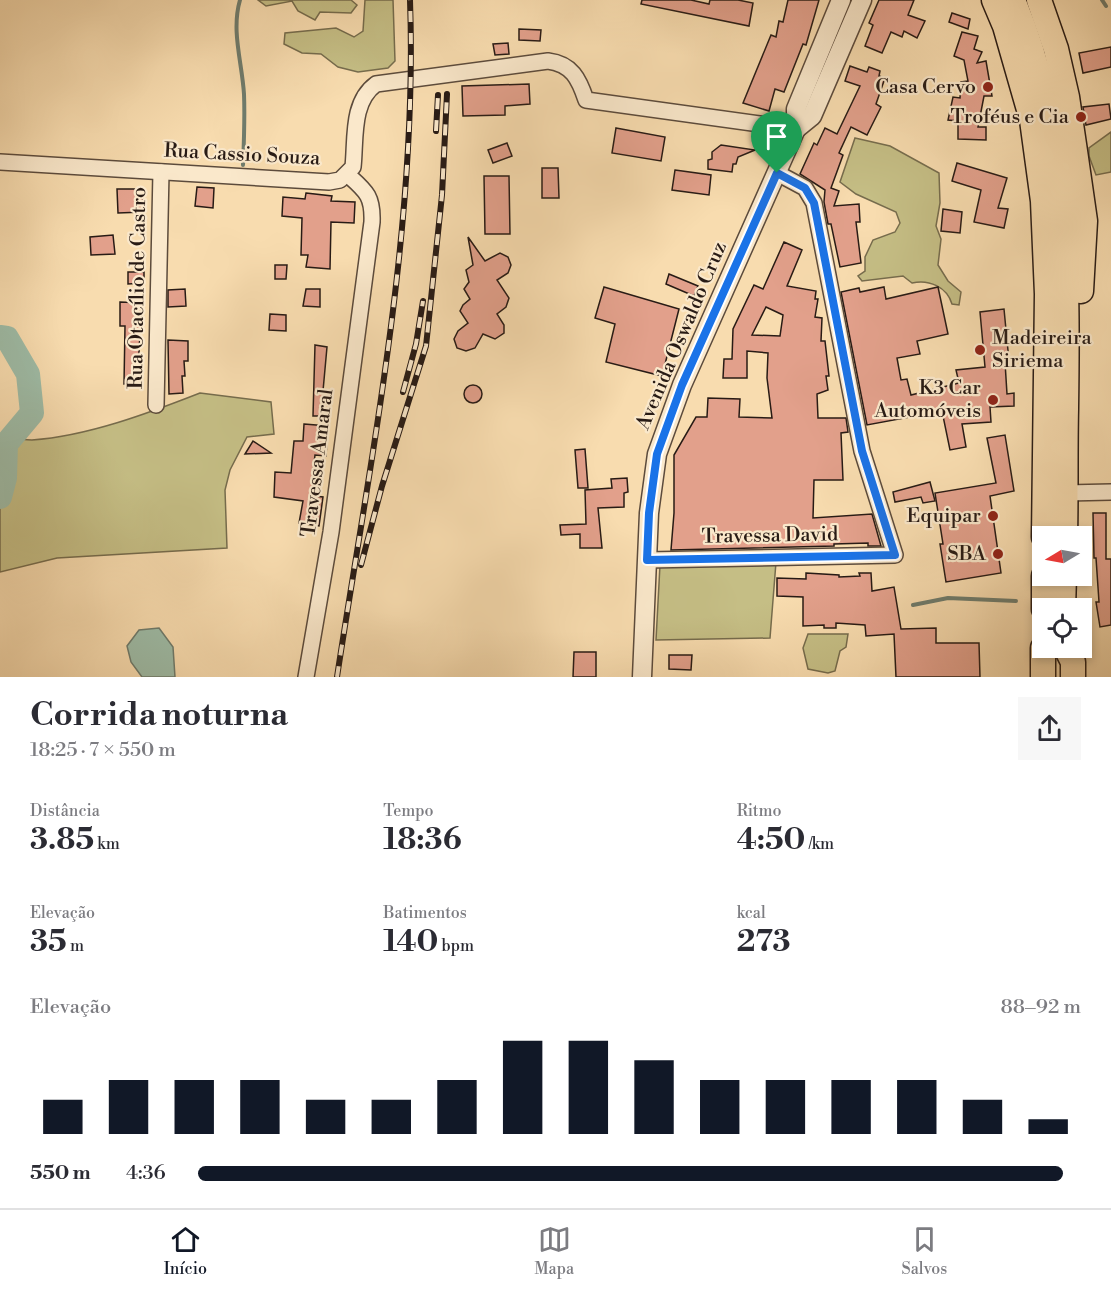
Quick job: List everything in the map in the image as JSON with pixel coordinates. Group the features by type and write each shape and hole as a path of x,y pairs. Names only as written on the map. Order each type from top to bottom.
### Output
{"highway":[{"path":"980,0 995,38 1017,120 1033,225 1035,312 1056,342"},
{"path":"994,0 1018,66 1032,120 1037,151 1056,342 1066,494 1065,526"},
{"path":"1013,0 1035,63 1055,149 1064,223 1045,526"},
{"path":"1039,0 1053,38 1067,97 1085,221 1080,298 1056,342"},
{"path":"1043,658 1043,677"},
{"path":"1071,658 1073,677"}],"street":[{"name":"Avenida Oswaldo Cruz","path":"642,677 649,513 657,454 682,385 796,129 812,116 839,29 841,0"},
{"name":"Avenida Oswaldo Cruz","path":"839,29 862,0"},
{"name":"Rua Cassio Souza","path":"0,162 329,182 340,180 348,175 353,167 358,113 367,91 376,84 548,61 565,64 573,72 586,100 796,129"},
{"name":"Rua Otacílio de Castro","path":"156,405 162,172"},
{"name":"Travessa David","path":"647,560 895,555 862,451 814,203 805,188 777,173"},
{"name":"Travessa Amaral","path":"306,677 331,532 372,207 369,196 348,175"},
{"path":"1066,494 1111,492"}],"shaded area":[{"path":"258,0 351,0 357,5 351,13 320,12 315,20 298,11 292,1 266,6"},
{"path":"365,0 393,0 395,61 388,68 358,72 338,67 321,54 302,53 284,44 285,33 336,28 354,37 363,31"},
{"path":"1111,132 1111,172 1096,175 1089,156 1089,148"},
{"path":"855,138 890,146 939,173 940,203 936,226 941,239 938,265 948,281 961,292 959,305 952,304 942,289 931,283 912,283 903,276 862,281 858,276 865,271 865,257 873,240 895,232 900,223 896,212 856,194 840,182"},
{"path":"200,393 271,402 274,434 247,437 230,470 225,490 227,548 57,558 0,572 0,435 32,440 75,434 139,416"},
{"path":"776,562 770,638 656,640 660,565"},
{"path":"159,628 173,647 175,677 142,677 131,662 127,646 139,630"},
{"path":"808,634 848,634 846,647 840,651 835,671 828,673 808,669 803,648"}],"building":[{"path":"642,0 691,0 709,4 710,0 738,0 753,3 749,26 641,4"},
{"path":"788,0 819,0 806,45 803,44 784,92 775,89 769,111 743,103 771,35 776,37 779,21 783,22"},
{"path":"879,0 914,0 908,15 925,21 917,38 904,31 902,37 891,32 882,53 865,46 873,25 869,23"},
{"path":"952,13 970,19 968,29 949,22"},
{"path":"519,29 541,30 540,41 519,40"},
{"path":"962,32 978,36 974,49 982,52 977,63 986,61 992,96 984,96 978,127 986,127 986,140 958,139 958,121 948,120 953,97 960,98 961,82 968,81 964,60 954,56"},
{"path":"508,43 509,54 495,55 493,44"},
{"path":"1111,47 1111,67 1083,73 1079,53"},
{"path":"850,66 867,72 869,67 880,71 879,76 885,78 876,104 881,107 867,135 851,127 839,153 843,155 831,188 839,191 834,206 859,204 860,222 856,222 861,263 840,267 831,224 828,224 824,202 825,190 800,174 814,143 817,145 825,128 837,134 860,86 845,81"},
{"path":"529,84 530,104 505,106 505,115 463,116 462,86"},
{"path":"1109,104 1111,119 1086,125 1083,107"},
{"path":"616,128 665,137 661,161 612,153"},
{"path":"507,143 512,156 493,163 488,150"},
{"path":"721,145 755,150 738,157 736,164 733,164 732,172 708,169 708,160 712,159 712,152"},
{"path":"957,163 1007,178 998,208 1008,209 1004,228 974,222 981,190 952,181"},
{"path":"542,168 558,168 559,198 542,198"},
{"path":"675,170 711,175 709,195 672,190"},
{"path":"484,176 509,176 510,234 485,234"},
{"path":"197,187 214,188 213,208 195,206"},
{"path":"117,189 143,189 143,212 118,213"},
{"path":"306,193 332,196 331,201 355,202 354,223 331,222 330,269 306,267 308,255 301,255 302,218 282,216 283,197 305,199"},
{"path":"943,209 962,212 960,233 941,231"},
{"path":"113,235 115,254 91,255 90,237"},
{"path":"468,237 485,261 500,253 508,257 511,265 508,273 497,280 509,298 506,307 497,314 504,325 504,333 495,339 483,334 475,348 466,351 457,348 454,339 458,331 468,323 460,311 470,299 464,289 469,282 466,270 473,265"},
{"path":"784,242 802,250 787,286 816,291 815,299 818,299 815,317 822,318 821,341 825,341 829,376 826,376 828,390 817,394 818,418 846,418 848,432 841,433 843,480 814,480 813,518 872,514 881,546 868,546 868,543 671,550 674,513 674,455 696,417 707,417 708,398 740,399 739,417 772,418 767,378 768,353 747,351 747,378 723,378 724,359 732,359 733,329 754,285 763,289","holes":["766,307 783,315 780,336 752,335"]},
{"path":"275,265 287,265 286,279 275,279"},
{"path":"128,272 144,272 144,283 128,284"},
{"path":"669,274 698,286 694,296 666,284"},
{"path":"604,287 679,309 662,376 606,362 615,324 595,318"},
{"path":"884,287 886,299 938,287 948,334 917,341 920,354 897,358 901,380 907,379 911,395 959,383 956,370 985,367 980,312 1004,309 1009,361 1005,362 1007,394 1014,393 1014,406 990,407 991,422 962,424 966,447 950,450 942,411 867,425 841,292 859,288 860,292"},
{"path":"185,289 186,306 168,307 168,290"},
{"path":"306,289 320,289 320,307 303,306"},
{"path":"120,302 142,303 139,351 141,383 124,384 125,326 120,326"},
{"path":"270,314 286,315 286,331 269,330"},
{"path":"168,340 188,341 188,361 184,361 185,376 182,376 183,393 169,394"},
{"path":"315,345 327,347 323,391 327,391 327,403 322,403 321,416 313,416"},
{"path":"473,385 479,388 482,394 479,400 473,403 467,400 464,394 467,388"},
{"path":"304,424 328,426 326,456 315,455 312,481 317,481 315,496 323,497 319,526 299,523 303,501 274,497 275,472 291,473 294,441 303,441"},
{"path":"1005,435 1014,491 990,496 1001,573 946,582 935,493 996,483 987,438"},
{"path":"253,441 271,453 245,454"},
{"path":"585,449 588,488 578,488 575,450"},
{"path":"627,478 628,492 624,493 624,507 598,508 602,548 580,548 580,534 561,535 560,525 586,524 585,490 612,488 611,479"},
{"path":"930,482 935,501 923,503 921,497 895,502 893,492"},
{"path":"1093,513 1106,513 1106,559 1111,559 1111,625 1100,627 1096,602 1099,602 1096,558 1094,558"},
{"path":"806,573 839,575 839,577 871,573 872,591 894,587 901,629 936,628 936,643 979,643 980,677 896,677 894,634 866,636 865,625 836,623 836,628 824,628 824,625 803,626 803,597 777,596 777,578 806,579"},
{"path":"574,652 596,652 596,677 573,677"},
{"path":"669,655 692,655 691,670 669,669"}],"waterway":[{"path":"240,0 237,23 244,94 243,165"},
{"path":"1102,0 1106,6"},
{"path":"0,337 7,338 28,374 32,413 6,444 5,478 0,497"},
{"path":"913,605 948,598 1016,601"}],"railway":[{"path":"337,677 377,425 399,255 407,169 411,85 410,0"},
{"path":"361,565 382,486 426,346 442,195 447,94"},
{"path":"436,131 438,95"},
{"path":"403,392 416,344 423,301"}],"place":[{"name":"Casa Cervo","path":"988,87"},
{"name":"Troféus e Cia","path":"1081,117"},
{"name":"Madeireira Siriema","path":"980,350"},
{"name":"K3 Car Automóveis","path":"993,400"},
{"name":"Equipar","path":"993,516"},
{"name":"SBA","path":"998,554"}],"route":[{"path":"777,173 805,188 814,203 862,451 895,555 647,560 649,513 657,454 682,385 777,173"}]}
